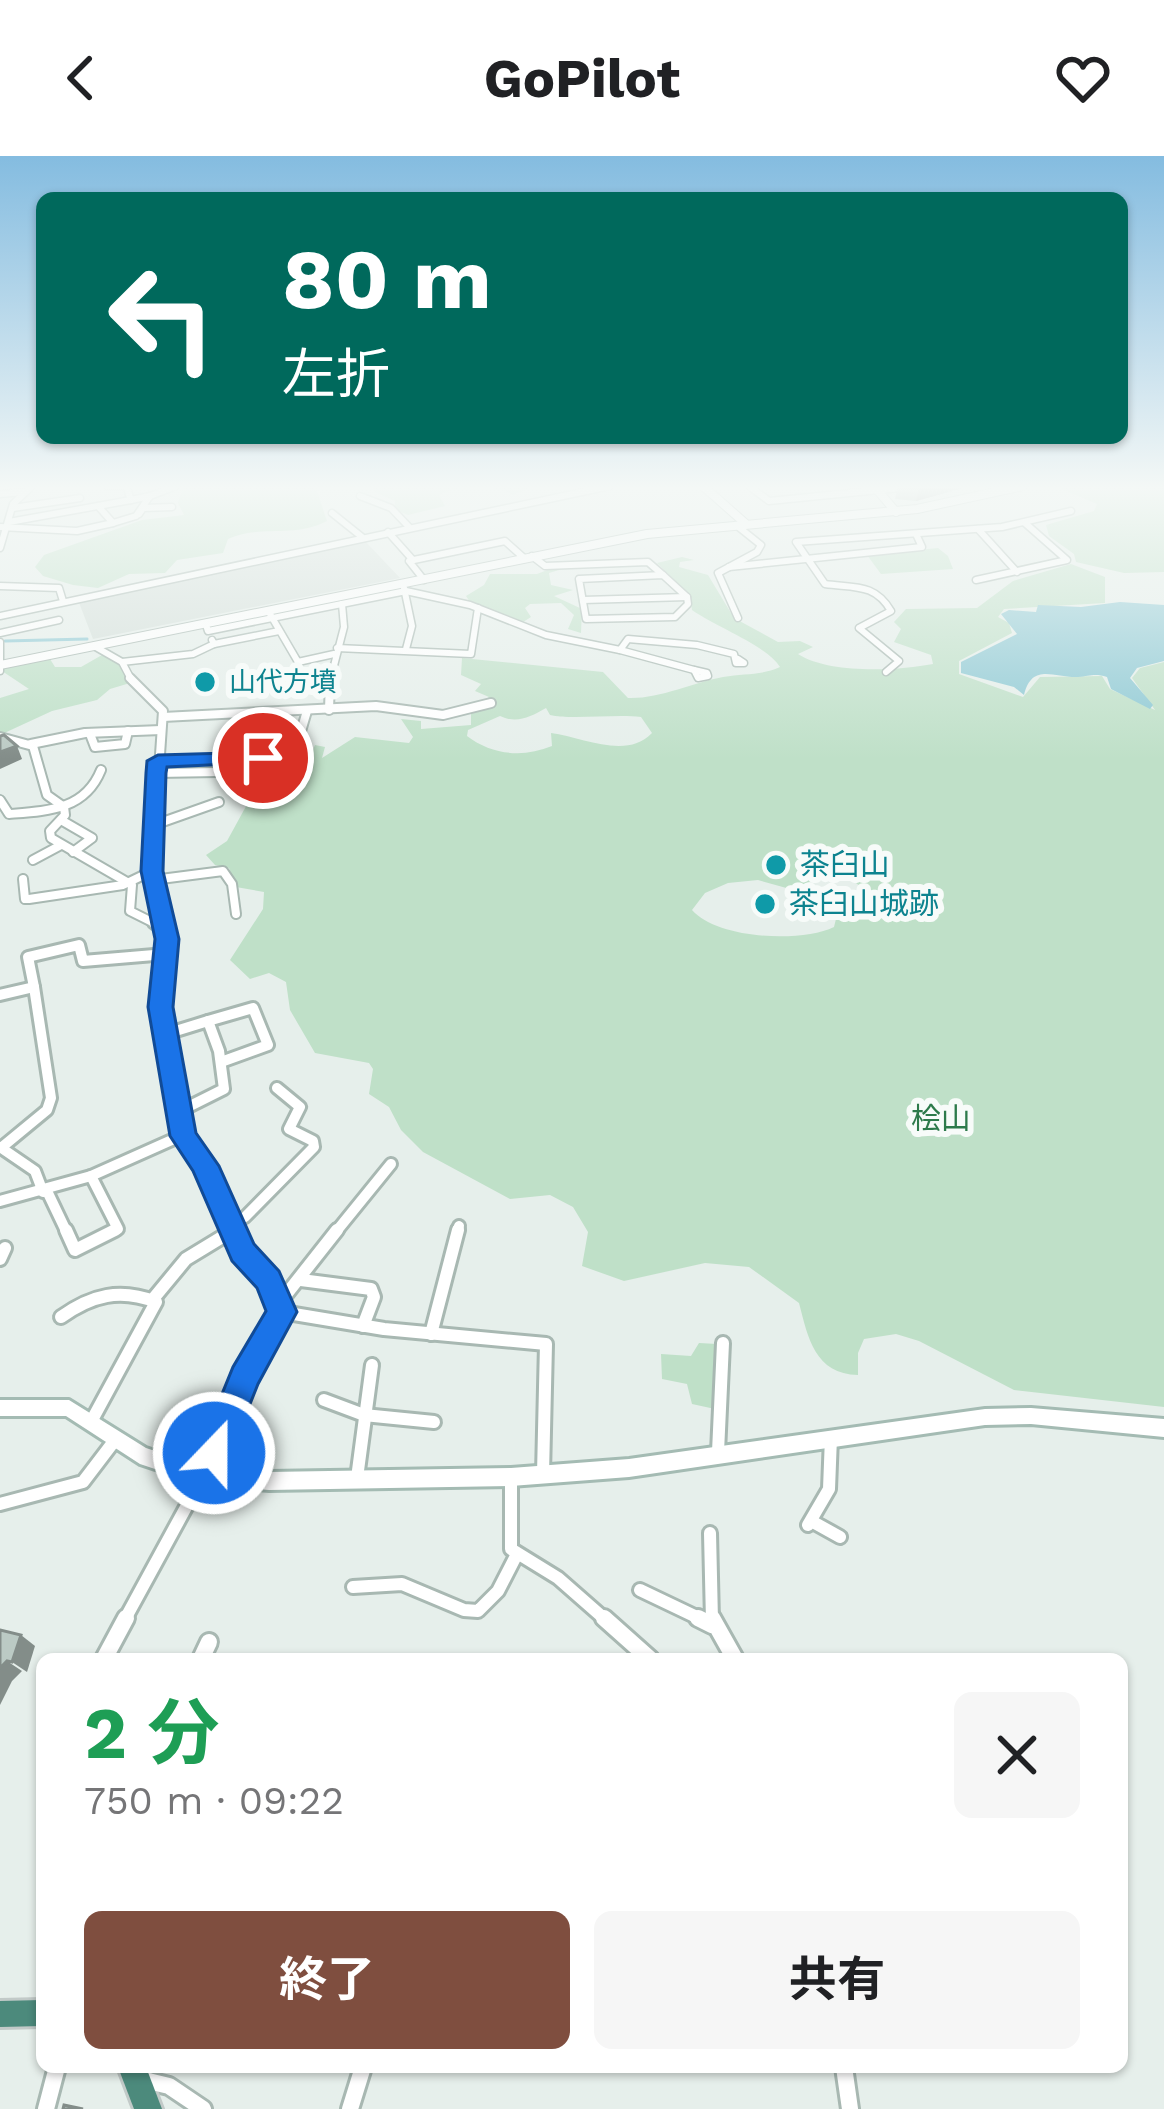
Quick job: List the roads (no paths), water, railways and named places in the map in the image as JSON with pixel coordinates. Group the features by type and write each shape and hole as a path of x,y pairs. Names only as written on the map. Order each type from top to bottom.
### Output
{"highway":[{"path":"0,2014 36,2013"},
{"path":"134,2073 148,2109"}],"main road":[{"path":"0,1408 56,1405 92,1420 140,1455 202,1477 269,1481 511,1477 628,1468 718,1452 1018,1415 1164,1428"}],"street":[{"path":"0,616 174,577"},
{"path":"270,615 342,604 437,577"},
{"path":"619,577 580,579 586,619 675,617 688,604 687,597 665,577"},
{"path":"718,577 738,618"},
{"path":"821,577 827,585 867,585 881,592 891,611 859,628 898,662 886,672"},
{"path":"976,580 991,577"},
{"path":"0,586 59,588 64,635"},
{"path":"23,611 25,587"},
{"path":"59,620 0,638 1,667 403,588 478,608 546,635 694,669"},
{"path":"403,588 412,626 406,649"},
{"path":"584,600 687,597"},
{"path":"329,710 336,651 344,627 342,604"},
{"path":"298,662 336,651 471,654 478,608"},
{"path":"270,615 306,677"},
{"path":"122,662 137,656 180,658 214,648 207,628"},
{"path":"214,644 280,631"},
{"path":"620,650 628,639 666,646 713,646 741,661 760,662"},
{"path":"94,646 122,662 135,688 160,706 163,716 152,875 165,928 160,998 183,1136 205,1166 231,1227 281,1307 363,1326 546,1344 543,1474"},
{"path":"163,716 388,706 443,715 490,703"},
{"path":"299,738 307,711"},
{"path":"0,737 31,744 91,734 95,747 125,745 128,731 161,730"},
{"path":"31,744 47,795 64,807"},
{"path":"157,767 263,758"},
{"path":"157,767 218,772"},
{"path":"0,800 8,814 75,807 97,785 101,770"},
{"path":"154,825 219,802"},
{"path":"64,807 61,820 49,834 129,882"},
{"path":"61,820 92,838 74,852"},
{"path":"33,860 61,845"},
{"path":"23,879 25,899 29,899 152,875 223,871 232,884 236,914"},
{"path":"129,882 130,911 165,928"},
{"path":"91,1176 118,1229 75,1250 34,1171 0,1148 50,1105 28,957 79,945 83,961 166,954"},
{"path":"0,995 34,986"},
{"path":"166,1034 253,1008 268,1046 221,1063"},
{"path":"180,1112 224,1089 208,1022"},
{"path":"153,1300 186,1259 245,1217 314,1147 313,1141 289,1129 300,1108 277,1088"},
{"path":"0,1202 91,1176 183,1136"},
{"path":"107,1653 202,1477 244,1378 281,1307 370,1184 391,1164"},
{"path":"431,1334 459,1226"},
{"path":"301,1280 371,1289 374,1298 363,1326"},
{"path":"61,1317 85,1300 108,1293 153,1300"},
{"path":"92,1420 156,1309 153,1300"},
{"path":"718,1452 723,1343"},
{"path":"357,1478 372,1365"},
{"path":"323,1400 364,1415 434,1422"},
{"path":"831,1437 829,1490 810,1523 840,1537"},
{"path":"0,1504 83,1482 115,1440"},
{"path":"511,1477 510,1545 558,1578 643,1653"},
{"path":"710,1533 712,1624"},
{"path":"353,1587 402,1584 464,1610 478,1611 498,1591 517,1554"},
{"path":"640,1590 712,1624 731,1653"},
{"path":"204,1653 209,1642"},
{"path":"46,2109 55,2073"},
{"path":"134,2073 169,2086 203,2109"},
{"path":"350,2109 360,2073"},
{"path":"845,2073 850,2109"}],"water":[{"path":"1038,605 1164,605 1164,661 1137,668 1130,678 1153,705 1150,709 1111,689 1103,676 1038,675 1024,695 1014,687 961,673 961,662 1017,634 1001,614 1009,610 1036,612"}],"waterway":[{"path":"5,641 87,639"}],"place":[{"name":"山代方墳","path":"205,682"},
{"name":"茶臼山","path":"776,865"},
{"name":"茶臼山城跡","path":"765,904"}],"park label":[{"name":"桧山","path":"941,1119"}]}
